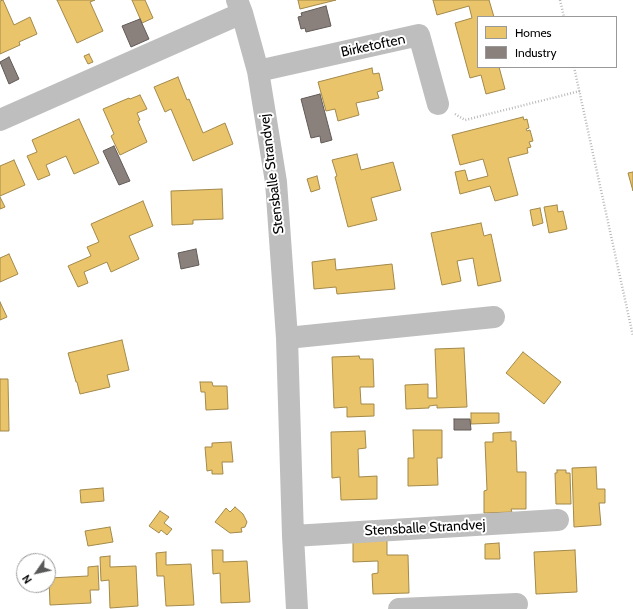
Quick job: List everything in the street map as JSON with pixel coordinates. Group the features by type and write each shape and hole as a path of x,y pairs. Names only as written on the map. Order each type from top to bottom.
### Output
{"street":[{"name":"Stensballe Strandvej","path":"0,120 240,6 258,71 276,182 287,338 293,536 298,609"},
{"name":"Birketoften","path":"258,71 419,36 438,104"},
{"path":"287,338 494,317"},
{"name":"Stensballe Strandvej","path":"293,536 558,520"},
{"path":"399,609 518,604"}],"path":[{"path":"560,0 564,16"},
{"path":"574,68 633,336"},
{"path":"438,104 465,120 580,91"}],"building: Homes":[{"path":"3,0 14,25 30,17 37,34 19,42 20,45 0,54 0,1"},
{"path":"57,0 95,0 90,2 103,31 77,43"},
{"path":"132,0 145,0 153,18 142,23"},
{"path":"298,0 336,0 300,9"},
{"path":"433,0 489,0 494,16 477,16 477,68 499,68 505,89 486,94 481,75 470,78 455,23 472,18 469,6 437,15"},
{"path":"89,54 93,62 88,64 84,56"},
{"path":"372,68 373,74 379,73 383,90 377,92 379,98 356,103 359,115 338,121 335,109 326,111 318,82"},
{"path":"178,77 203,133 225,123 233,144 193,161 171,109 165,112 154,87"},
{"path":"140,95 147,109 137,113 140,120 138,121 147,142 120,155 111,136 114,134 103,109"},
{"path":"523,117 524,120 527,119 529,128 526,129 527,131 530,130 533,141 529,142 531,147 527,148 528,153 508,158 518,195 495,201 490,186 460,194 455,172 465,170 468,181 488,176 483,159 460,165 452,135"},
{"path":"79,119 99,163 74,174 66,156 46,165 50,175 38,180 27,156 37,152 32,140"},
{"path":"357,154 361,170 393,162 401,190 371,198 377,220 348,227 332,160"},
{"path":"14,160 25,185 0,196 0,166"},
{"path":"633,172 633,191 628,173"},
{"path":"317,176 320,189 311,192 307,179"},
{"path":"222,189 223,219 193,220 193,224 172,225 171,191"},
{"path":"0,197 5,207 0,209"},
{"path":"143,201 153,226 129,236 139,259 111,272 107,262 84,272 88,283 78,287 68,266 91,256 87,247 99,242 91,224"},
{"path":"557,205 558,212 563,211 567,229 549,233 544,207"},
{"path":"540,208 543,223 533,226 530,210"},
{"path":"481,223 484,236 491,234 501,281 478,286 473,258 457,261 461,281 442,285 431,233"},
{"path":"9,254 18,274 0,282 0,258"},
{"path":"335,259 336,270 392,264 395,289 337,294 336,287 314,289 312,262"},
{"path":"0,302 7,317 0,320"},
{"path":"122,340 129,370 107,375 110,387 80,394 68,353"},
{"path":"464,348 467,407 437,408 437,405 429,406 429,408 406,409 405,385 428,384 428,398 437,398 435,349"},
{"path":"523,352 561,382 544,404 506,373"},
{"path":"359,356 360,359 373,359 374,387 360,387 361,404 374,404 374,416 347,417 347,407 334,408 332,357"},
{"path":"0,379 8,379 9,431 0,431"},
{"path":"200,382 212,382 213,386 227,386 228,409 206,410 205,392 201,392"},
{"path":"471,413 499,413 499,423 471,424"},
{"path":"413,430 442,430 442,458 437,458 438,485 408,486 408,458 414,458"},
{"path":"365,431 366,448 358,449 359,477 377,476 377,499 341,500 340,477 332,478 331,432"},
{"path":"511,432 511,441 516,441 517,472 526,472 526,509 511,509 512,512 484,513 484,491 487,490 485,442 493,442 493,433"},
{"path":"231,442 233,462 222,462 223,474 212,474 212,470 207,471 205,447 212,447 212,443"},
{"path":"596,467 597,489 605,489 605,503 599,503 601,525 574,527 572,468"},
{"path":"557,470 566,470 566,473 570,473 571,504 556,504 555,473 557,473"},
{"path":"103,488 104,501 81,503 80,490"},
{"path":"235,507 243,514 247,522 245,527 241,528 242,532 230,533 215,522 226,508 230,512"},
{"path":"160,511 169,517 164,523 172,529 167,535 161,530 159,533 149,526"},
{"path":"110,527 113,542 88,546 85,531"},
{"path":"387,539 387,555 408,555 409,593 373,594 372,574 378,573 378,561 353,562 353,541"},
{"path":"499,543 500,559 485,559 485,544"},
{"path":"212,550 223,550 223,562 247,561 250,602 221,603 220,573 213,574"},
{"path":"575,550 577,592 536,594 534,552"},
{"path":"166,552 166,565 191,564 194,605 166,606 164,576 157,576 156,553"},
{"path":"110,556 110,567 136,566 138,606 110,608 109,580 101,581 100,557"},
{"path":"98,566 99,590 90,590 91,603 50,605 50,593 56,593 56,578 88,576 88,567"}],"building: Industry":[{"path":"326,6 331,26 306,32 305,28 301,29 298,17 302,16 301,13"},
{"path":"140,19 149,39 131,47 122,26"},
{"path":"9,57 19,79 9,84 0,62"},
{"path":"320,94 332,140 321,143 320,136 311,138 301,99"},
{"path":"114,146 130,181 119,185 103,151"},
{"path":"196,249 199,265 181,269 178,253"},
{"path":"454,419 470,419 471,430 454,430"}]}
